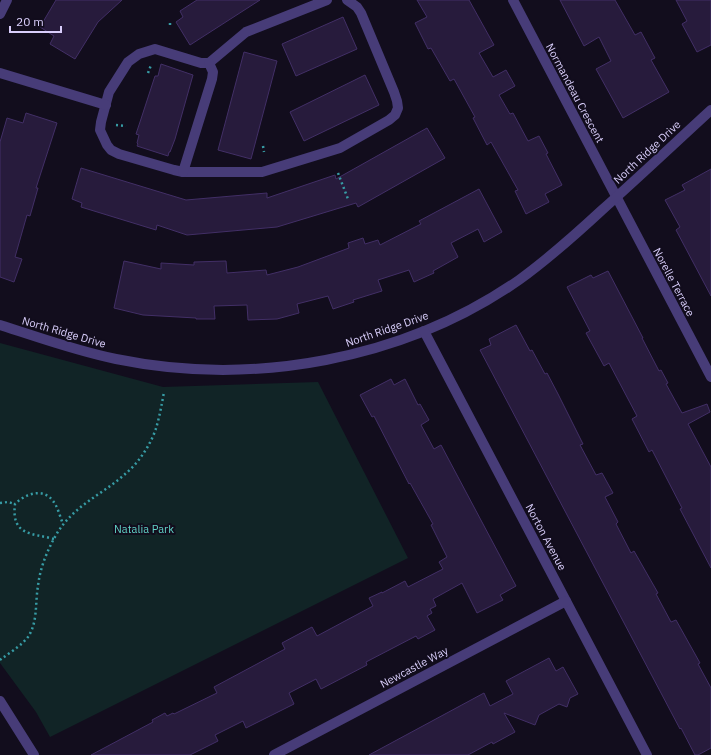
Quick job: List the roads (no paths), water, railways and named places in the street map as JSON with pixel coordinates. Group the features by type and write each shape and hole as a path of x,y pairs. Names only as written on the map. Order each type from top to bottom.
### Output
{"street":[{"path":"0,14 7,0"},
{"path":"327,0 246,32 209,63 201,63 155,50 139,54 128,62 109,92 100,130 107,145 111,150 119,154 183,172 262,172 270,171 340,148 389,120 395,115 398,108 394,92 361,13 357,7 347,0"},
{"name":"Normandeau Crescent","path":"512,0 616,198"},
{"path":"183,172 212,79 212,72 209,63"},
{"path":"0,73 106,105"},
{"name":"North Ridge Drive","path":"0,326 85,352 116,359 166,367 193,369 227,370 289,366 370,350 424,331 480,304 518,280 552,255 711,110"},
{"name":"Norelle Terrace","path":"616,198 711,377"},
{"name":"Norton Avenue","path":"424,331 647,755"},
{"name":"Newcastle Way","path":"274,755 566,601"},
{"path":"0,701 34,755"}],"park label":[{"name":"Natalia Park","path":"144,529"}]}
